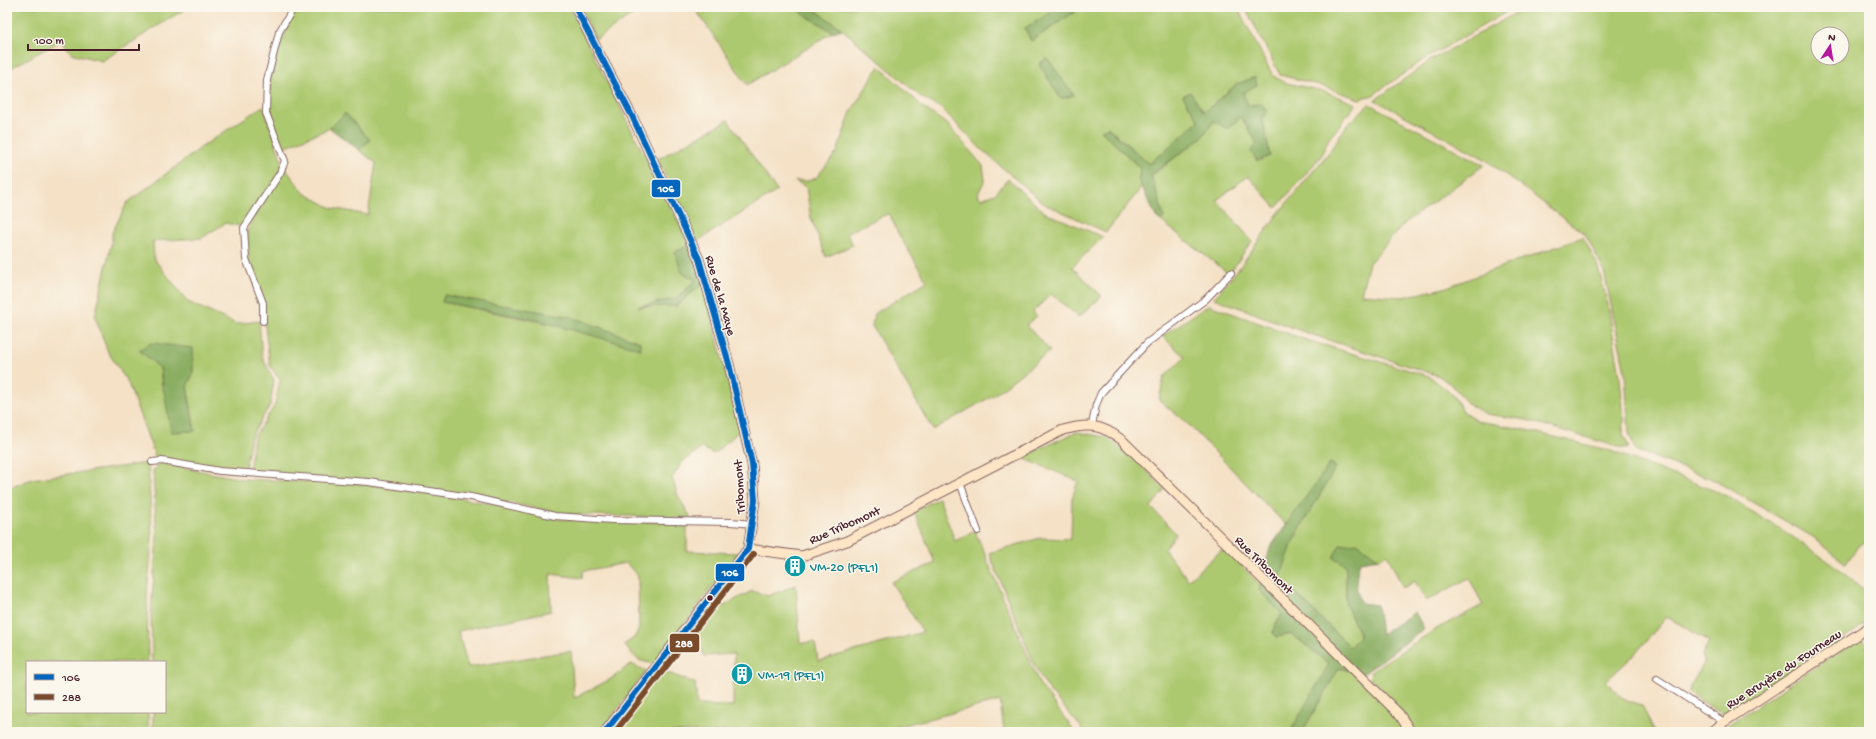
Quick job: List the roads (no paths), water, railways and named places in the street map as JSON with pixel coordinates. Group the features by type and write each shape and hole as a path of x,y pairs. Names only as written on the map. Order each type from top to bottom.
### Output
{"street":[{"path":"263,321 263,304 246,259 244,228 280,173 285,161 266,113 267,80 279,32 294,7"},
{"name":"Rue de la Maye","path":"575,7 632,116 699,259 729,364 748,448"},
{"path":"1092,425 1096,405 1101,393 1147,343 1206,299 1231,274"},
{"name":"Rue Tribomont","path":"748,549 802,556 847,541 1063,430 1078,426 1092,425 1110,431 1122,440 1398,714 1411,732"},
{"name":"Tribomont","path":"748,448 752,464 755,500 748,549"},
{"path":"152,462 162,461 227,472 369,482 472,497 555,516 612,520 752,524"},
{"path":"960,483 978,532"},
{"path":"605,732 748,549"},
{"name":"Rue Bruyère du Fourneau","path":"1712,732 1724,722 1869,627"},
{"path":"1657,679 1724,722"}],"place":[{"name":"VM-20 (PFL1)","path":"795,566"},
{"name":"VM-19 (PFL1)","path":"742,674"}]}
